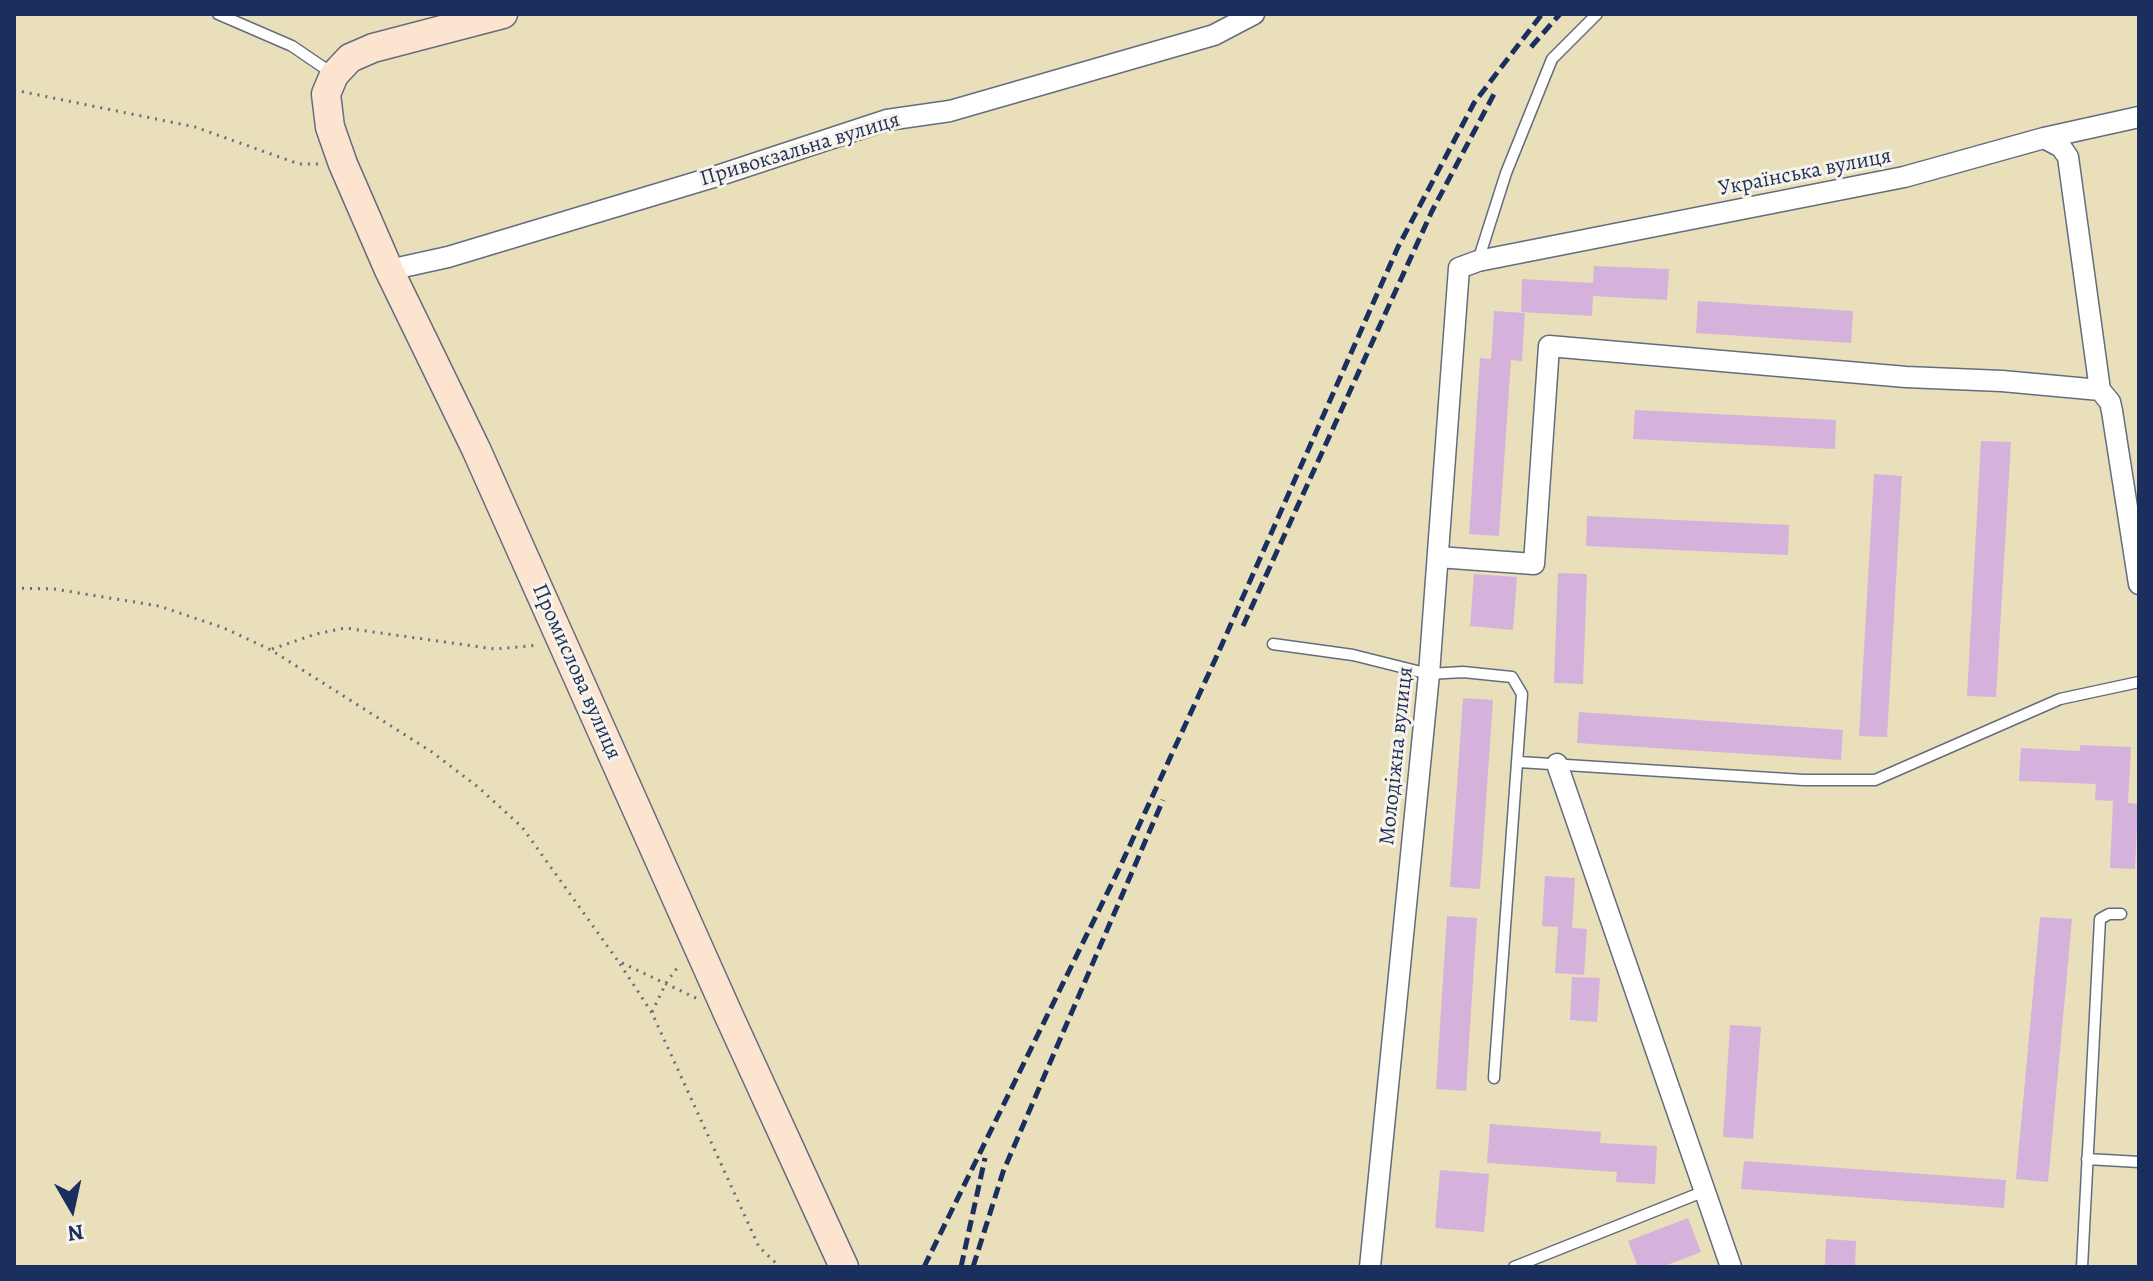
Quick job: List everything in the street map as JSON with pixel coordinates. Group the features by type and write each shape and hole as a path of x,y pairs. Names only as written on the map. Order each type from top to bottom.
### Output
{"street":[{"path":"334,75 350,58 373,48 503,14"},
{"name":"Привокзальна вулиця","path":"389,270 448,257 702,181 887,120 950,111 1214,35 1254,14"},
{"name":"Промислова вулиця","path":"334,75 326,94 330,127 343,164 389,270 476,449 844,1267"},
{"name":"Українська вулиця","path":"1478,261 1904,177 2044,138 2139,117"},
{"path":"2044,138 2061,147 2068,157 2100,390"},
{"name":"Молодіжна вулиця","path":"1370,1267 1429,674 1459,268 1478,261"},
{"path":"1438,557 1534,564 1549,346 1906,377 2002,381 2100,390 2112,411 2139,584"},
{"path":"1557,764 1731,1267"}],"lane":[{"path":"218,14 292,46 334,75"},
{"path":"1478,261 1506,173 1552,59 1597,14"},
{"path":"1273,644 1353,655 1429,674 1463,672 1512,677 1522,694 1494,1078"},
{"path":"1519,762 1803,780 1875,780 2060,699 2139,682"},
{"path":"2082,1267 2100,919 2109,914 2121,914"},
{"path":"2087,1159 2139,1162"},
{"path":"1514,1267 1705,1191"}],"path":[{"path":"14,90 195,127 299,164 343,164"},
{"path":"14,588 54,589 159,606 224,628 271,650 432,752 478,787 522,827 652,1013 759,1247 780,1267"},
{"path":"271,650 316,634 345,628 495,649 563,642"},
{"path":"652,1013 666,983 697,942"},
{"path":"618,961 729,1016"}],"building":[{"path":"1594,266 1669,269 1667,300 1593,296 1592,316 1521,312 1522,279 1593,283"},
{"path":"1698,301 1853,311 1851,343 1696,333"},
{"path":"1494,311 1525,313 1522,361 1511,360 1499,536 1469,534 1480,358 1491,359"},
{"path":"1635,410 1836,420 1835,449 1633,439"},
{"path":"1981,441 2011,442 1996,697 1967,696"},
{"path":"1874,474 1902,476 1887,737 1859,736"},
{"path":"1587,516 1789,525 1788,555 1586,546"},
{"path":"1558,573 1587,574 1583,684 1554,683"},
{"path":"1474,574 1517,577 1513,630 1470,626"},
{"path":"1463,698 1493,700 1480,889 1450,887"},
{"path":"1579,712 1843,730 1841,760 1577,743"},
{"path":"2080,745 2131,747 2128,803 2138,804 2135,869 2110,868 2113,801 2095,800 2096,784 2019,781 2021,748 2080,751"},
{"path":"1545,876 1575,878 1572,928 1587,929 1584,975 1555,973 1558,927 1542,926"},
{"path":"1447,916 1477,918 1466,1091 1436,1089"},
{"path":"2040,917 2072,919 2048,1182 2016,1179"},
{"path":"1572,977 1600,978 1597,1022 1570,1020"},
{"path":"1730,1025 1761,1027 1753,1139 1723,1137"},
{"path":"1490,1124 1601,1132 1600,1143 1657,1146 1655,1184 1616,1182 1617,1172 1487,1163"},
{"path":"1744,1161 2006,1180 2004,1208 1741,1189"},
{"path":"1440,1170 1489,1174 1484,1232 1435,1228"},
{"path":"1688,1218 1701,1252 1662,1267 1638,1267 1628,1241"},
{"path":"1826,1239 1856,1241 1855,1267 1825,1267"}],"railway":[{"path":"924,1267 1119,869 1398,247 1474,103 1542,14"},
{"path":"1531,47 1560,14"},
{"path":"1243,626 1432,211 1494,94"},
{"path":"973,1267 1003,1172 1163,800"},
{"path":"961,1267 985,1158"}]}
